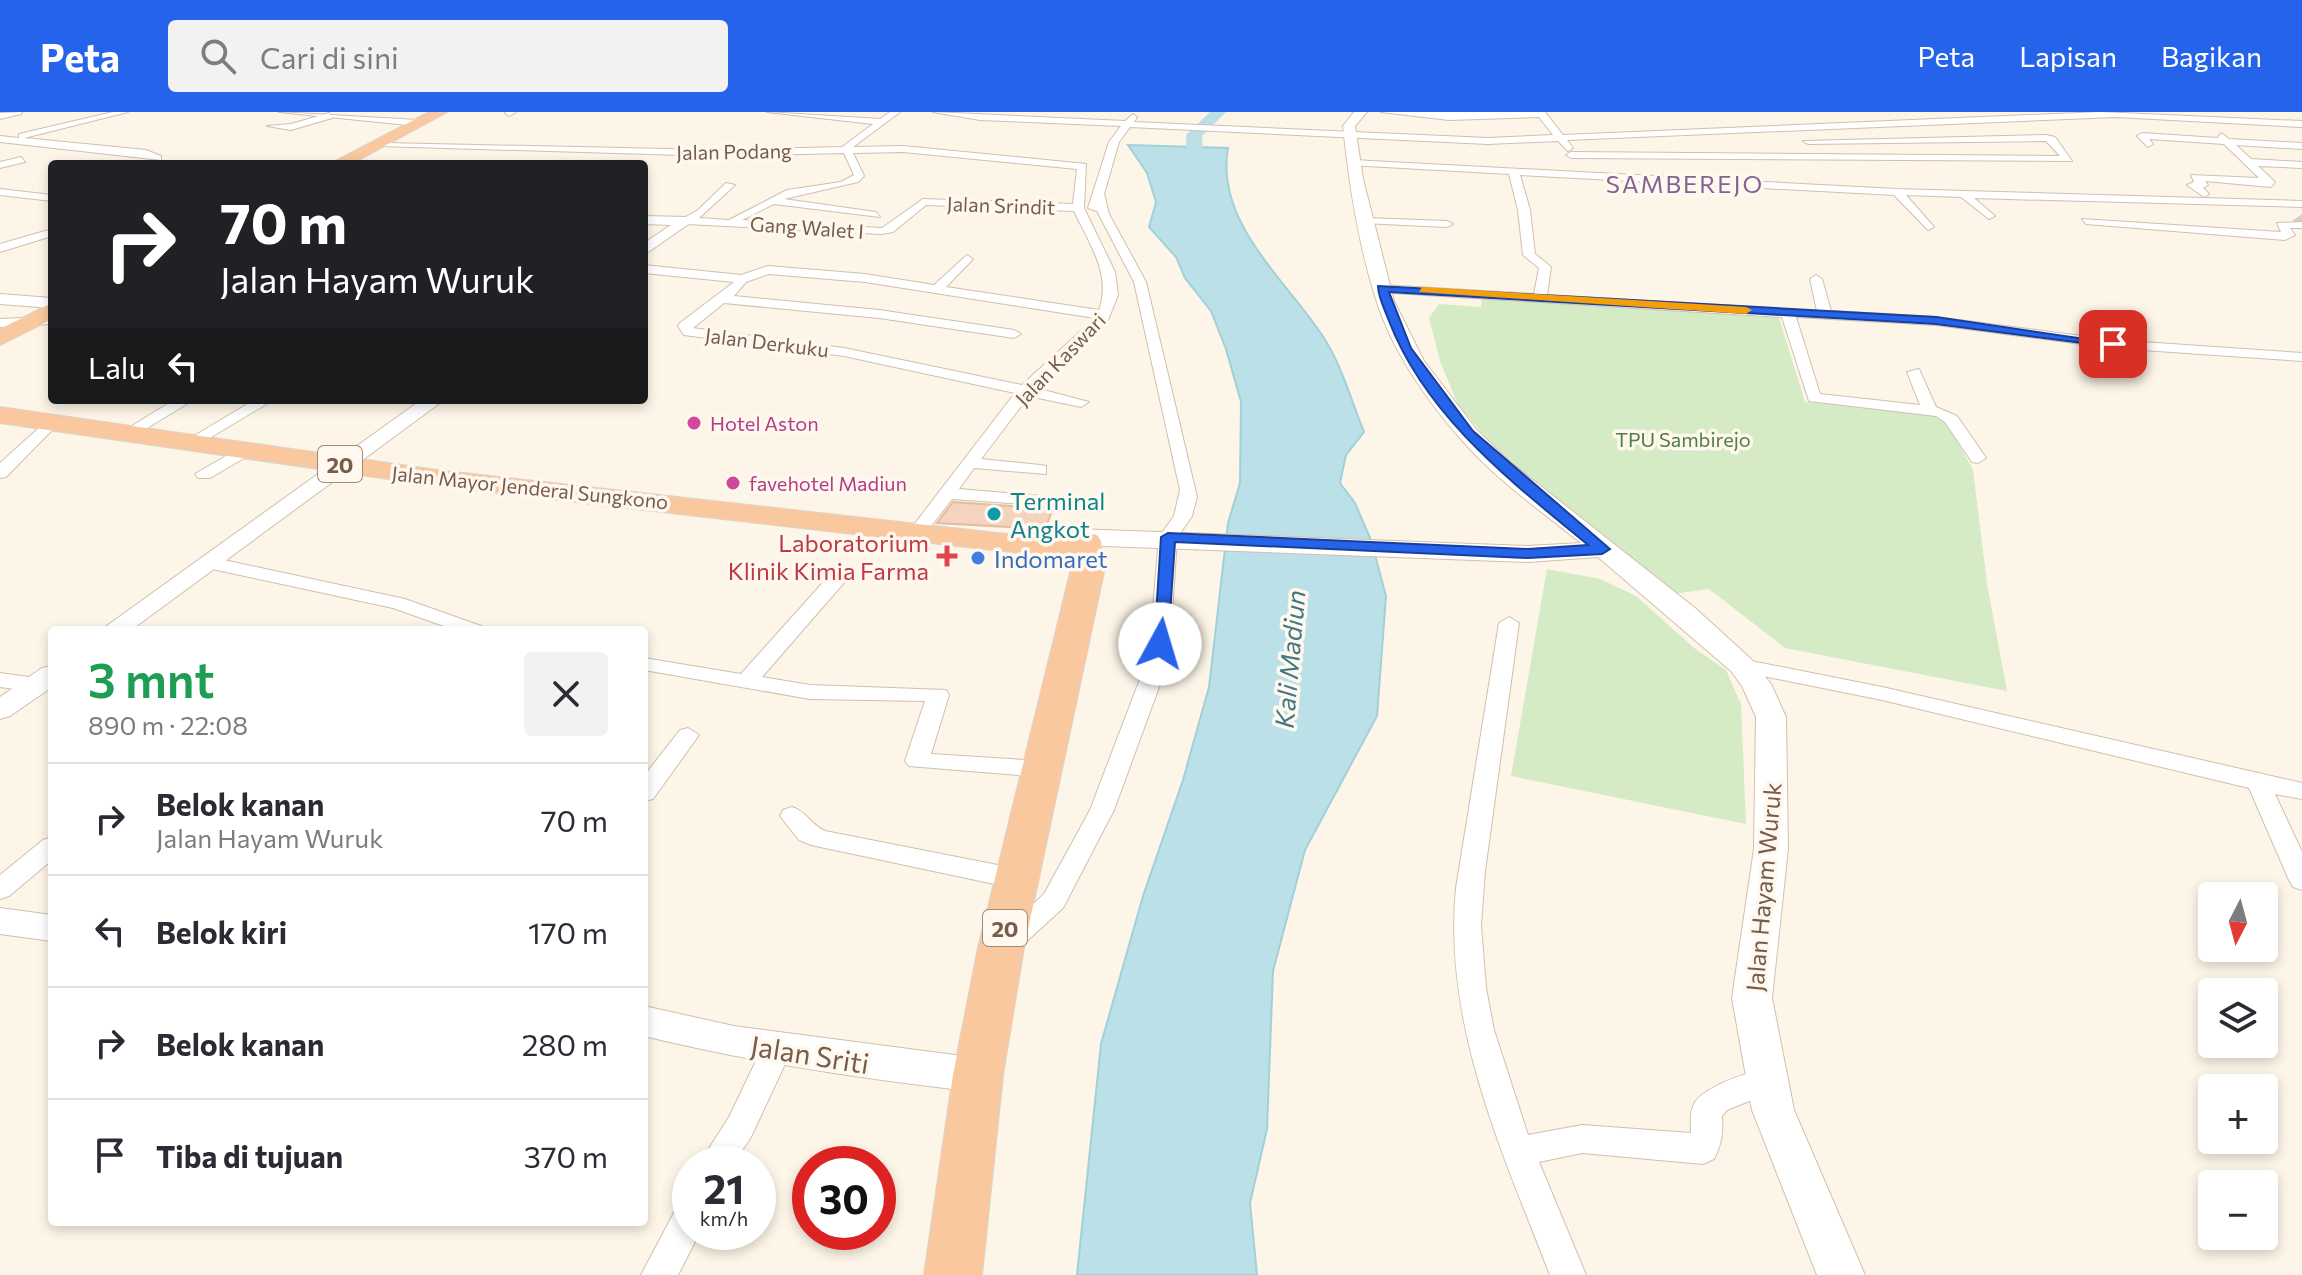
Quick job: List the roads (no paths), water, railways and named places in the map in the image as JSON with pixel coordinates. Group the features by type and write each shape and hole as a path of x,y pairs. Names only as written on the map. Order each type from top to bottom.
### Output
{"highway":[{"path":"346,160 440,112"},
{"path":"359,160 451,112"},
{"path":"0,338 47,314"},
{"path":"0,344 47,314"},
{"name":"Jalan Mayor Jenderal Sungkono","path":"0,415 344,465 919,530 1072,551"},
{"name":"20","path":"953,1275 978,1075 1001,948 1041,769 1072,551"}],"main road":[{"path":"1349,134 1349,126 1361,112"},
{"name":"Jalan Hayam Wuruk","path":"1349,134 1382,289 1405,348 1468,434 1502,467 1741,665 1756,684 1771,717 1774,734 1771,849 1752,998 1766,1081 1777,1123 1801,1171 1841,1275"},
{"path":"0,299 47,314"},
{"path":"1072,551 1175,540 1528,554 1602,549"}],"street":[{"path":"0,116 18,112"},
{"path":"2,139 124,112"},
{"path":"285,112 418,123"},
{"path":"771,112 801,112 879,122"},
{"path":"729,222 805,189 841,185 859,176 846,148 896,112"},
{"path":"923,112 980,119 1119,123 1137,112"},
{"path":"937,112 1453,141 2134,113 2216,115 2302,124"},
{"path":"948,112 1018,114 1119,123"},
{"path":"1385,112 1447,117 1541,114 1562,137 1571,155 1575,176"},
{"path":"2007,112 2026,119"},
{"path":"2086,221 2289,235 2281,225 2300,221 2293,204 2222,136 2216,115"},
{"path":"272,126 289,128 329,116"},
{"path":"1803,117 1825,126"},
{"path":"1762,118 1777,128"},
{"path":"1973,120 1999,172"},
{"path":"1085,223 1100,196 1107,158 1119,123"},
{"path":"1452,127 1552,124"},
{"path":"2167,128 2302,146"},
{"path":"1750,129 1782,166"},
{"path":"2148,144 2142,136 2222,136"},
{"path":"2,139 151,154 157,158 155,160"},
{"path":"1571,155 1991,161 2052,161 2068,157 2050,139 1793,141"},
{"path":"115,150 149,141"},
{"path":"639,152 657,141"},
{"name":"Jalan Podang","path":"385,146 639,152 846,148 943,151 1082,166 1078,208"},
{"path":"1017,161 1044,147"},
{"path":"990,158 1006,151"},
{"path":"0,165 21,160"},
{"path":"1948,160 1957,172"},
{"path":"2247,162 2302,165"},
{"path":"1353,163 1897,192 1968,190 2293,204"},
{"path":"1514,172 1524,210 1529,255 1545,267 1540,297"},
{"path":"1791,177 1799,187"},
{"path":"2213,200 2192,185 2203,185 2195,177 2270,182"},
{"path":"2007,183 2016,194"},
{"path":"648,247 702,212 730,185"},
{"path":"2079,185 2146,240"},
{"path":"1823,188 1838,204"},
{"path":"30,197 48,190"},
{"path":"1968,190 1989,216"},
{"path":"0,192 48,198"},
{"path":"1897,192 1928,227"},
{"path":"1001,948 1054,901 1102,810 1151,679 1160,644 1175,540 1185,517 1189,490 1140,282 1103,214 1100,196"},
{"path":"774,201 876,215"},
{"name":"Jalan Srindit","path":"919,206 1078,208"},
{"name":"Gang Walet I","path":"686,221 882,231 919,206"},
{"name":"Jalan Kaswari","path":"919,530 1025,390 1104,315 1112,283 1097,242 1078,208"},
{"path":"648,220 686,221"},
{"path":"1366,221 1447,224"},
{"path":"729,222 758,239"},
{"path":"0,248 48,233"},
{"path":"936,290 967,259"},
{"path":"648,269 742,279 768,270 798,272 1104,315"},
{"name":"Jalan Derkuku","path":"742,279 722,299 685,326 685,330 844,352 1025,390"},
{"path":"1816,279 1825,315"},
{"path":"1382,289 1951,322 2098,342 2302,357"},
{"path":"722,299 888,315 1014,334"},
{"path":"1788,313 1814,398 1929,409 1951,419 1978,458"},
{"path":"0,323 47,314"},
{"path":"1914,372 1929,409"},
{"path":"1025,390 1081,402"},
{"path":"130,432 178,404"},
{"path":"192,442 258,404"},
{"path":"120,626 428,404"},
{"path":"0,473 51,422"},
{"path":"204,474 245,450"},
{"path":"971,463 1040,470"},
{"path":"948,493 1077,504"},
{"path":"210,563 372,597 462,626"},
{"path":"746,682 842,573"},
{"path":"425,626 438,618"},
{"path":"1509,623 1484,799 1468,877 1468,949 1479,1025 1519,1151 1568,1275"},
{"path":"648,665 810,692 938,695 917,761 1041,769"},
{"path":"1741,665 1851,685 2302,791"},
{"path":"0,680 44,679"},
{"path":"0,710 44,679"},
{"path":"648,788 688,735"},
{"path":"2258,782 2302,880"},
{"path":"792,816 808,834 820,839 1018,879"},
{"path":"48,851 1,914 48,927"},
{"name":"Jalan Sriti","path":"648,1022 777,1049 978,1075"},
{"path":"727,1146 740,1127 777,1049"},
{"path":"1519,1151 1582,1139 1703,1149 1707,1140 1706,1112 1716,1100 1766,1081"},
{"path":"659,1275 672,1250"}],"water":[{"path":"1128,145 1228,148 1227,175 1232,201 1242,225 1329,346 1364,432 1346,455 1340,483 1355,503 1371,540 1386,596 1377,716 1305,850 1273,971 1267,1129 1250,1203 1257,1275 1077,1275 1101,1044 1143,896 1183,780 1209,687 1228,523 1240,483 1241,402 1226,349 1211,311 1185,278 1176,257 1149,227 1156,202 1147,173"}],"waterway":[{"name":"Kali Madiun","path":"1197,196 1194,135 1219,112"}],"tunnel":[{"path":"2298,217 2302,223"}],"place":[{"name":"Hotel Aston","path":"694,423"},
{"name":"favehotel Madiun","path":"733,483"},
{"name":"Terminal Angkot","path":"994,514"},
{"name":"Laboratorium Klinik Kimia Farma","path":"947,556"},
{"name":"Indomaret","path":"978,558"}],"district":[{"name":"SAMBEREJO","path":"1685,183"}],"park label":[{"name":"TPU Sambirejo","path":"1683,439"}]}
